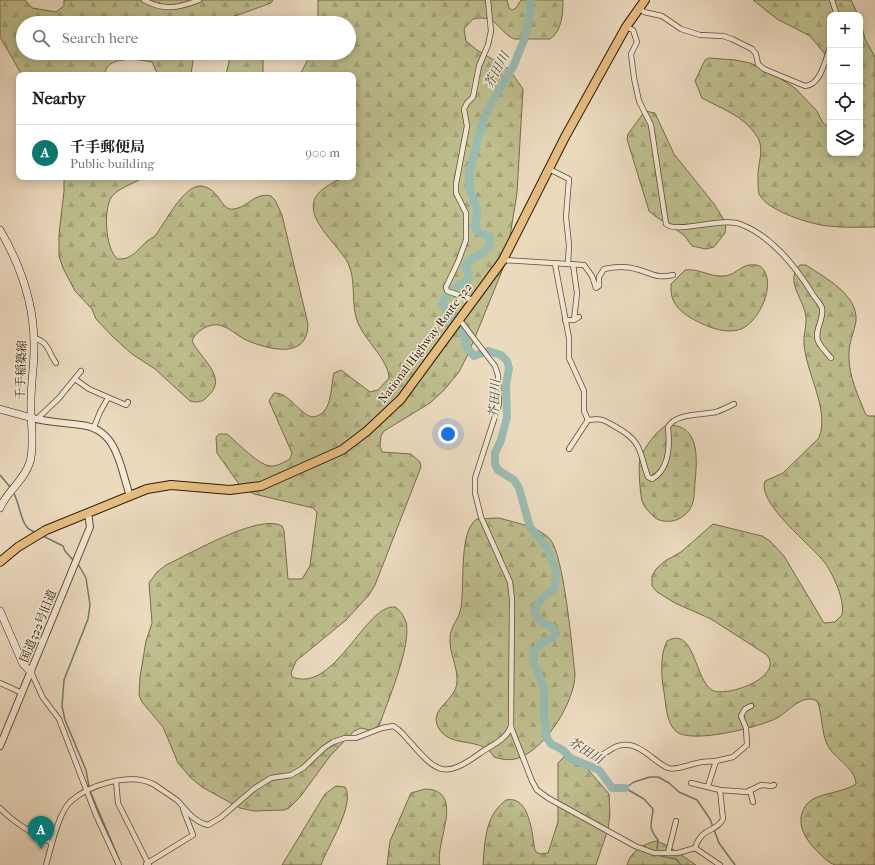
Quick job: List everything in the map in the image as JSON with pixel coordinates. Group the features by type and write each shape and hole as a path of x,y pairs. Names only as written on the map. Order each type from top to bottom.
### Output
{"highway":[{"name":"National Highway Route 322","path":"0,562 34,536 46,530 147,489 171,485 230,490 255,488 342,450 367,431 392,409 503,260 565,137 626,27 641,3"}],"main road":[{"name":"千手稲築線","path":"0,230 15,256 24,281 34,338 30,402 35,419 32,450 26,474 4,499 0,508"},
{"path":"0,409 35,419"},
{"path":"0,611 23,664 31,672"}],"street":[{"path":"144,0 163,8 175,8 199,0"},
{"path":"473,300 447,291 446,287 458,262 466,240 466,213 456,192 456,184 466,126 464,109 466,103 472,97 479,66 488,44 491,31 488,0"},
{"path":"832,0 836,12"},
{"path":"641,3 644,12 662,16 681,29 700,35 723,36 752,49 756,54 758,64 764,69 805,86 811,86 814,83 827,56"},
{"path":"626,27 633,30 636,42 631,54 634,78 639,101 651,125 666,224 668,226 689,227 714,222 731,222 746,227 778,249 796,269 821,306 822,318 817,333 818,340 831,358"},
{"path":"549,169 569,179 566,217 571,264 577,293 577,319 565,320"},
{"path":"503,260 571,264 586,268 592,276 596,288 599,286 599,277 604,269 613,267 634,268 661,278 673,275"},
{"path":"555,264 569,338 569,358 584,391 584,411 588,420"},
{"path":"458,321 495,366 498,375 499,404 475,478 475,493 480,517 510,582 512,599 511,727 526,770 537,790 548,798 635,846 654,853 687,852 695,848 698,838 716,827 723,819 720,790"},
{"path":"34,338 42,340 48,347 56,363"},
{"path":"35,419 82,371"},
{"path":"75,379 89,389 108,398 126,405 128,402"},
{"path":"94,428 100,412 108,398"},
{"path":"569,448 588,420 602,418 634,439 639,448 648,477 652,480 667,460 669,452 668,427 670,424 679,418 717,411 734,404"},
{"path":"35,419 94,428 108,436 113,444 130,496"},
{"name":"国道322号旧道","path":"0,746 90,527 88,513"},
{"path":"31,672 43,698 59,719 119,865"},
{"path":"0,683 22,693"},
{"path":"595,757 602,756 617,746 629,745 671,769 685,768 698,763 730,759 747,745 746,728 741,716 745,708 751,706"},
{"path":"182,808 195,820 208,826 220,818 255,788 271,778 291,775 303,768 324,748 333,742 345,738 356,738 388,726 397,729 418,751 442,770 449,770 462,766 489,746 507,737 511,727"},
{"path":"708,786 716,761"},
{"path":"46,865 52,843 66,807 70,802 88,791 116,780 127,778 153,784 177,800 182,808 193,835 147,864 118,803 116,780"},
{"path":"691,783 698,786 708,786 720,790 748,792 761,785 774,785"},
{"path":"750,790 753,802"},
{"path":"0,808 11,819 32,834 52,843"},
{"path":"668,853 676,822"},
{"path":"695,848 720,865"}],"green space":[{"path":"0,0 25,0 32,8 56,12 64,6 64,0 273,0 271,3 235,16 16,16 16,60 123,60 110,64 106,72 20,72 0,37"},
{"path":"318,0 507,0 509,8 512,10 516,8 521,0 563,0 561,22 557,32 550,39 514,39 492,21 481,18 473,19 464,29 466,41 477,50 509,69 523,89 517,193 506,261 469,352 459,372 444,390 430,403 384,431 381,436 380,446 382,452 411,454 420,462 421,467 375,585 369,595 346,620 296,661 291,673 292,677 308,679 322,673 336,662 372,619 384,610 395,607 402,613 406,622 407,632 398,674 379,726 373,731 361,728 354,731 330,756 300,797 289,808 284,810 254,811 240,808 202,787 191,778 178,763 163,727 142,702 139,695 140,677 146,641 152,623 149,583 157,572 166,565 224,536 258,525 271,523 282,526 284,531 288,579 302,579 310,566 317,512 313,508 254,494 241,487 217,453 216,437 219,434 227,434 261,463 272,466 279,465 290,459 292,453 269,401 274,393 285,396 307,415 312,417 324,412 327,406 331,393 334,373 341,370 370,392 378,390 389,378 385,365 361,330 358,323 354,308 351,270 348,263 320,226 315,215 313,205 316,196 336,181 356,180 356,72 302,72 308,60 356,60 356,16 318,16"},
{"path":"753,0 851,0 857,12 827,12 827,56 810,36 777,19"},
{"path":"863,31 865,39 875,57 875,227 840,227 821,225 801,220 771,206 759,194 758,173 761,151 759,140 756,135 751,128 738,118 702,98 695,81 705,60 709,58 750,63 769,71 795,88 817,111 823,123 827,126 827,156 863,156"},
{"path":"139,60 193,60 191,72 157,72 152,62"},
{"path":"229,60 263,60 263,72 227,72"},
{"path":"645,111 655,113 674,154 714,204 726,223 725,233 714,247 706,249 692,246 684,235 649,211 627,139 628,134"},
{"path":"64,180 139,180 117,192 110,199 107,217 108,238 110,247 118,259 124,259 134,254 145,243 154,237 181,198 194,187 201,186 212,191 226,207 230,209 239,208 260,196 271,196 275,200 282,215 308,324 306,336 301,343 294,348 275,349 246,340 223,326 211,325 203,328 196,334 192,341 214,374 214,388 203,401 190,401 155,369 132,354 113,337 96,319 92,309 75,291 63,268 59,256 59,234"},
{"path":"749,265 760,266 766,274 768,282 767,291 760,310 748,325 741,329 728,331 715,329 702,324 678,308 673,300 671,284 685,270 695,270 718,276 727,276"},
{"path":"800,265 806,265 831,281 852,303 856,321 849,348 849,364 854,386 865,413 868,416 875,416 875,865 835,865 825,859 815,849 806,837 803,830 801,817 803,810 808,803 817,797 851,787 856,784 852,773 834,754 827,744 817,701 806,699 796,704 777,718 742,730 711,735 685,735 677,732 671,724 667,714 663,686 663,652 667,641 677,638 684,641 689,648 702,678 707,686 714,691 722,692 742,688 753,683 768,671 770,663 767,655 711,619 675,603 657,592 652,586 652,576 656,569 665,561 681,552 713,524 762,536 770,541 784,556 824,623 835,622 842,615 842,602 840,595 835,581 825,563 777,512 769,501 765,490 765,481 783,473 819,438 822,427 820,404 804,344 806,324 805,310 794,284 794,277"},
{"path":"667,425 678,426 686,430 694,445 696,464 694,498 691,507 685,515 677,520 662,521 655,518 648,511 642,501 639,467 640,458 648,444 659,431"},
{"path":"499,518 539,531 550,539 555,548 567,603 575,674 574,685 565,709 550,733 531,751 521,757 511,760 494,757 489,750 482,746 450,738 443,734 438,727 436,720 440,709 456,689 457,676 450,644 450,634 460,612 462,602 464,548 467,536 471,526 477,519"},
{"path":"565,756 579,759 609,794 610,815 608,829 596,865 483,865 487,829 494,813 506,800 514,800 520,803 525,809 531,826 535,851 540,854 548,853 558,822 558,763"},
{"path":"336,786 345,787 347,804 339,826 321,865 282,865 325,794"},
{"path":"425,789 437,792 444,798 447,808 439,855 440,865 387,865 390,841 411,793"},
{"path":"657,841 668,846 696,865 627,865 634,852 647,844"}],"waterway":[{"name":"芥田川","path":"531,0 529,21 524,40 513,67 489,107 481,127 469,174 470,190 477,209 475,228 481,234 489,236 489,247 467,262 465,267 469,273 468,280 449,293 442,305 463,332 467,348 474,356 488,351 501,355 507,361 509,368 506,385 507,417 501,440 495,453 495,464 498,470 514,480 519,488 530,527 545,545 557,572 554,589 541,599 535,613 542,622 553,628 556,634 553,638 543,642 534,651 533,655 534,663 544,687 544,718 547,738 551,744 563,750 570,758 599,770 612,788 625,788"},
{"path":"0,475 10,487"},
{"path":"13,492 24,522 27,527 36,532"},
{"path":"43,536 63,546 65,551 73,560"},
{"path":"78,564 86,578 90,605 88,619 64,680 62,706 65,720 86,770 89,787"},
{"path":"657,849 658,840 651,828 653,809 644,799 625,788 634,782 650,777 658,777 669,783 679,792 697,800 710,819 719,843 735,865"},
{"path":"90,791 119,859"},
{"path":"660,856 676,859 681,865"}],"place":[{"name":"千手郵便局","path":"41,849"}]}
